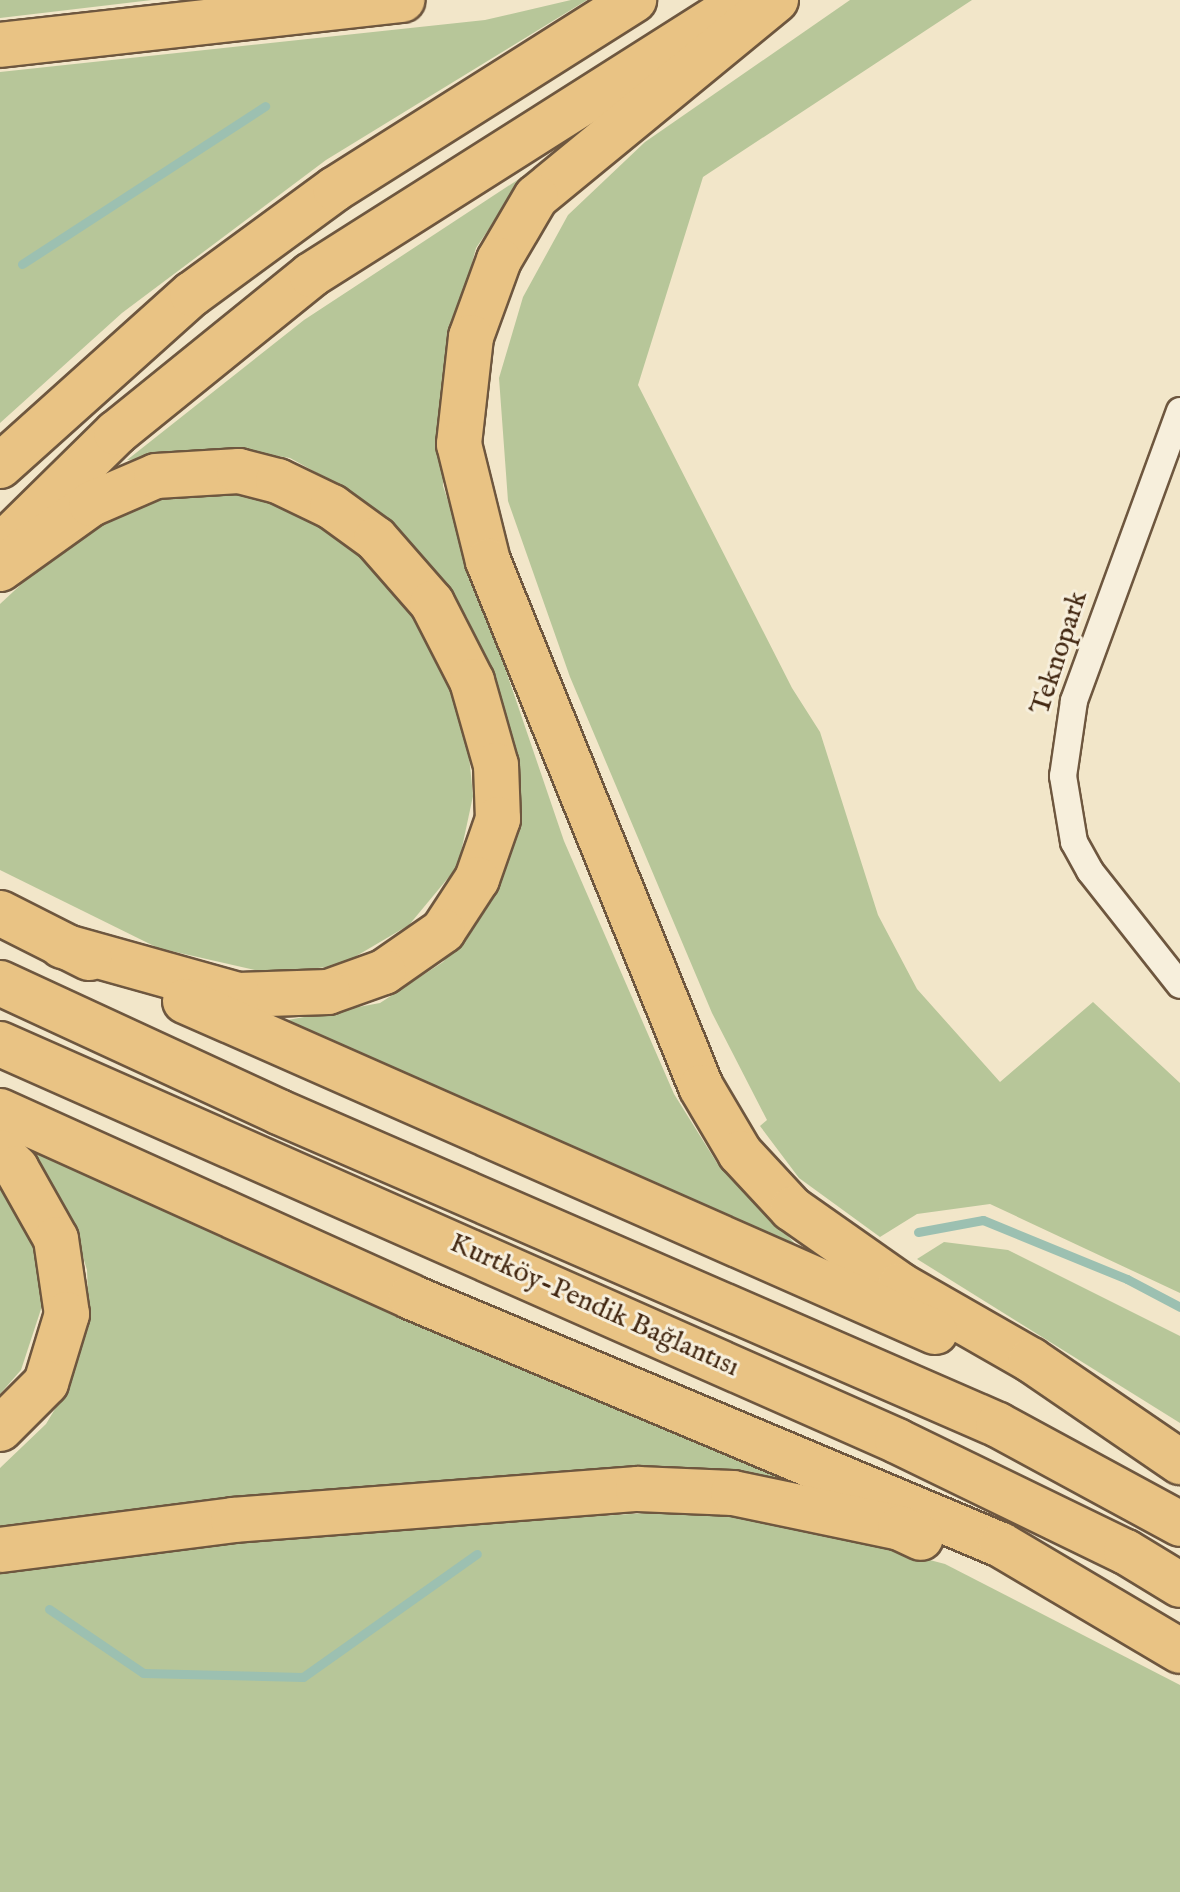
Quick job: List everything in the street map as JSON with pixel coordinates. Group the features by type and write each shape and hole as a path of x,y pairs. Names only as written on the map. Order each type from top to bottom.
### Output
{"highway":[{"path":"0,45 402,0"},
{"path":"0,466 192,294 335,189 634,0"},
{"path":"0,547 116,433 311,275 745,0"},
{"path":"776,0 536,197 499,260 471,337 459,444 488,561 701,1087 740,1153 792,1209 900,1285 1031,1360 1126,1428 1180,1462"},
{"path":"0,569 91,504 156,476 239,471 278,481 332,507 376,539 432,603 472,681 496,765 498,819 477,879 443,931 384,972 328,992 238,995 62,946"},
{"path":"0,913 62,946 930,1330 1126,1428"},
{"name":"Kurtköy-Pendik Bağlantısı","path":"0,983 279,1112 998,1425 1180,1524"},
{"name":"Kurtköy-Pendik Bağlantısı","path":"0,1044 897,1441 1126,1552 1180,1585"},
{"path":"0,1111 411,1297 1001,1545 1180,1651"},
{"path":"0,1152 16,1168 56,1239 67,1314 46,1383 0,1429"},
{"path":"0,1550 233,1520 511,1498 638,1489 733,1493 900,1528 1180,1661"}],"street":[{"name":"Teknopark","path":"1180,411 1074,701 1063,776 1074,842 1090,871 1180,985"}],"green space":[{"path":"0,0 152,0 0,18"},
{"path":"571,0 587,0 326,160 122,313 0,423 0,72 485,20"},
{"path":"850,0 972,0 703,177 638,385 792,688 820,732 878,915 917,989 1000,1082 1093,1002 1180,1083 1180,1293 990,1204 917,1214 880,1237 799,1178 760,1126 767,1120 712,1013 570,677 508,501 499,378 523,297 568,215 645,142"},
{"path":"525,175 476,248 443,371 443,486 564,841 674,1094 717,1163 804,1253 277,1022 380,1003 443,962 483,913 508,862 522,810 509,723 467,617 400,530 350,491 290,458 252,452 127,460 304,320"},
{"path":"197,487 285,498 370,558 418,622 466,725 473,796 458,866 409,925 341,965 272,974 158,948 0,870 0,604 42,565 130,505"},
{"path":"33,1149 817,1492 0,1536 0,1468 46,1424 67,1389 89,1324 87,1270 72,1221"},
{"path":"0,1173 32,1236 42,1271 42,1306 21,1370 0,1394"},
{"path":"944,1242 1008,1250 1180,1336 1180,1423 917,1259"},
{"path":"647,1513 770,1518 945,1564 1180,1685 1180,1892 0,1892 0,1569 265,1537"}],"waterway":[{"path":"22,264 265,106"},
{"path":"918,1232 983,1220 1127,1279 1180,1307"},
{"path":"49,1609 143,1673 303,1677 477,1554"}]}
